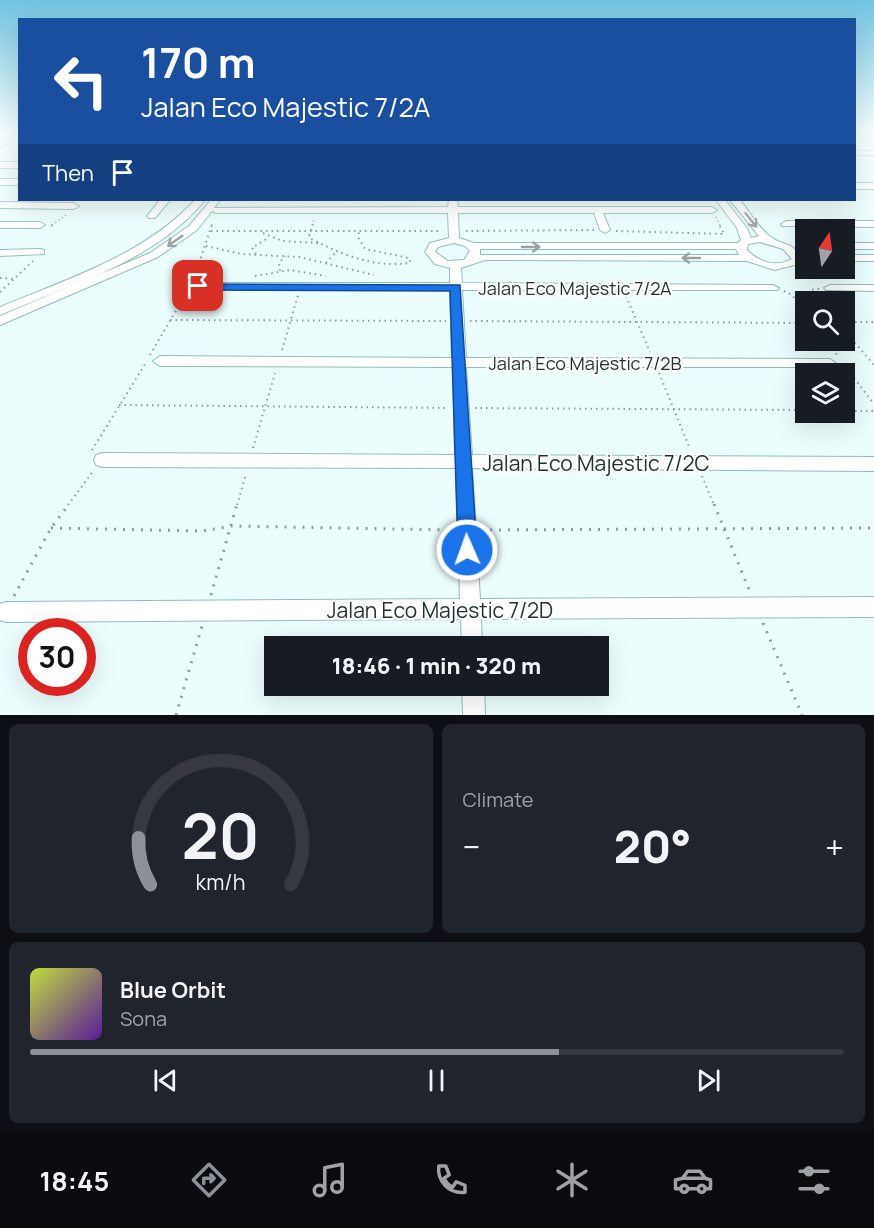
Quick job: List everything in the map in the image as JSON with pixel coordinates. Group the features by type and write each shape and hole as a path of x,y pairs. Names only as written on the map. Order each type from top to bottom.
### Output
{"street":[{"path":"0,182 18,183"},
{"path":"856,186 874,186"},
{"path":"153,216 164,201"},
{"path":"0,310 157,242 186,218 199,201"},
{"path":"722,201 742,228 744,243 741,251 749,258 766,265 784,267 795,262"},
{"path":"736,201 768,240"},
{"path":"453,204 454,235"},
{"path":"0,321 154,255 193,228 215,205 453,204 712,210"},
{"path":"0,205 74,206"},
{"path":"597,209 605,230"},
{"path":"786,224 874,224"},
{"path":"0,225 40,225"},
{"path":"454,235 434,245 430,252 434,260 455,265 485,257 749,258"},
{"path":"454,235 472,246 476,254 472,260"},
{"path":"472,246 744,243 768,240 785,246 795,246"},
{"path":"785,246 795,254"},
{"path":"855,246 874,246"},
{"path":"0,253 40,252"},
{"path":"855,258 874,258"},
{"path":"455,265 471,636"},
{"name":"Jalan Eco Majestic 7/2A","path":"198,286 773,288"},
{"path":"830,288 874,288"},
{"name":"Jalan Eco Majestic 7/2B","path":"154,360 837,362"},
{"name":"Jalan Eco Majestic 7/2C","path":"102,460 874,464"},
{"name":"Jalan Eco Majestic 7/2D","path":"6,612 874,608"},
{"path":"473,696 474,715"}],"path":[{"path":"102,460 88,462 88,457 154,360 170,320 194,278 211,231 215,205"},
{"path":"211,231 359,231 454,235 605,230 724,234"},
{"path":"262,231 284,242 320,243"},
{"path":"311,231 309,237 336,252 367,264 386,267 410,263 410,259 403,256 378,254 365,249 358,237 359,231"},
{"path":"259,255 252,248 270,237"},
{"path":"206,246 326,263 376,276"},
{"path":"326,263 336,252"},
{"path":"280,271 279,262 285,256"},
{"path":"0,278 15,279"},
{"path":"176,715 300,287"},
{"path":"623,288 802,715"},
{"path":"773,288 792,295 795,299"},
{"path":"170,320 795,323"},
{"path":"855,322 874,321"},
{"path":"855,343 874,365"},
{"path":"832,351 837,362 874,404"},
{"path":"870,360 874,359"},
{"path":"855,411 874,411"},
{"path":"6,612 51,528 102,460"}],"route":[{"path":"198,286 456,287 467,550"}]}
